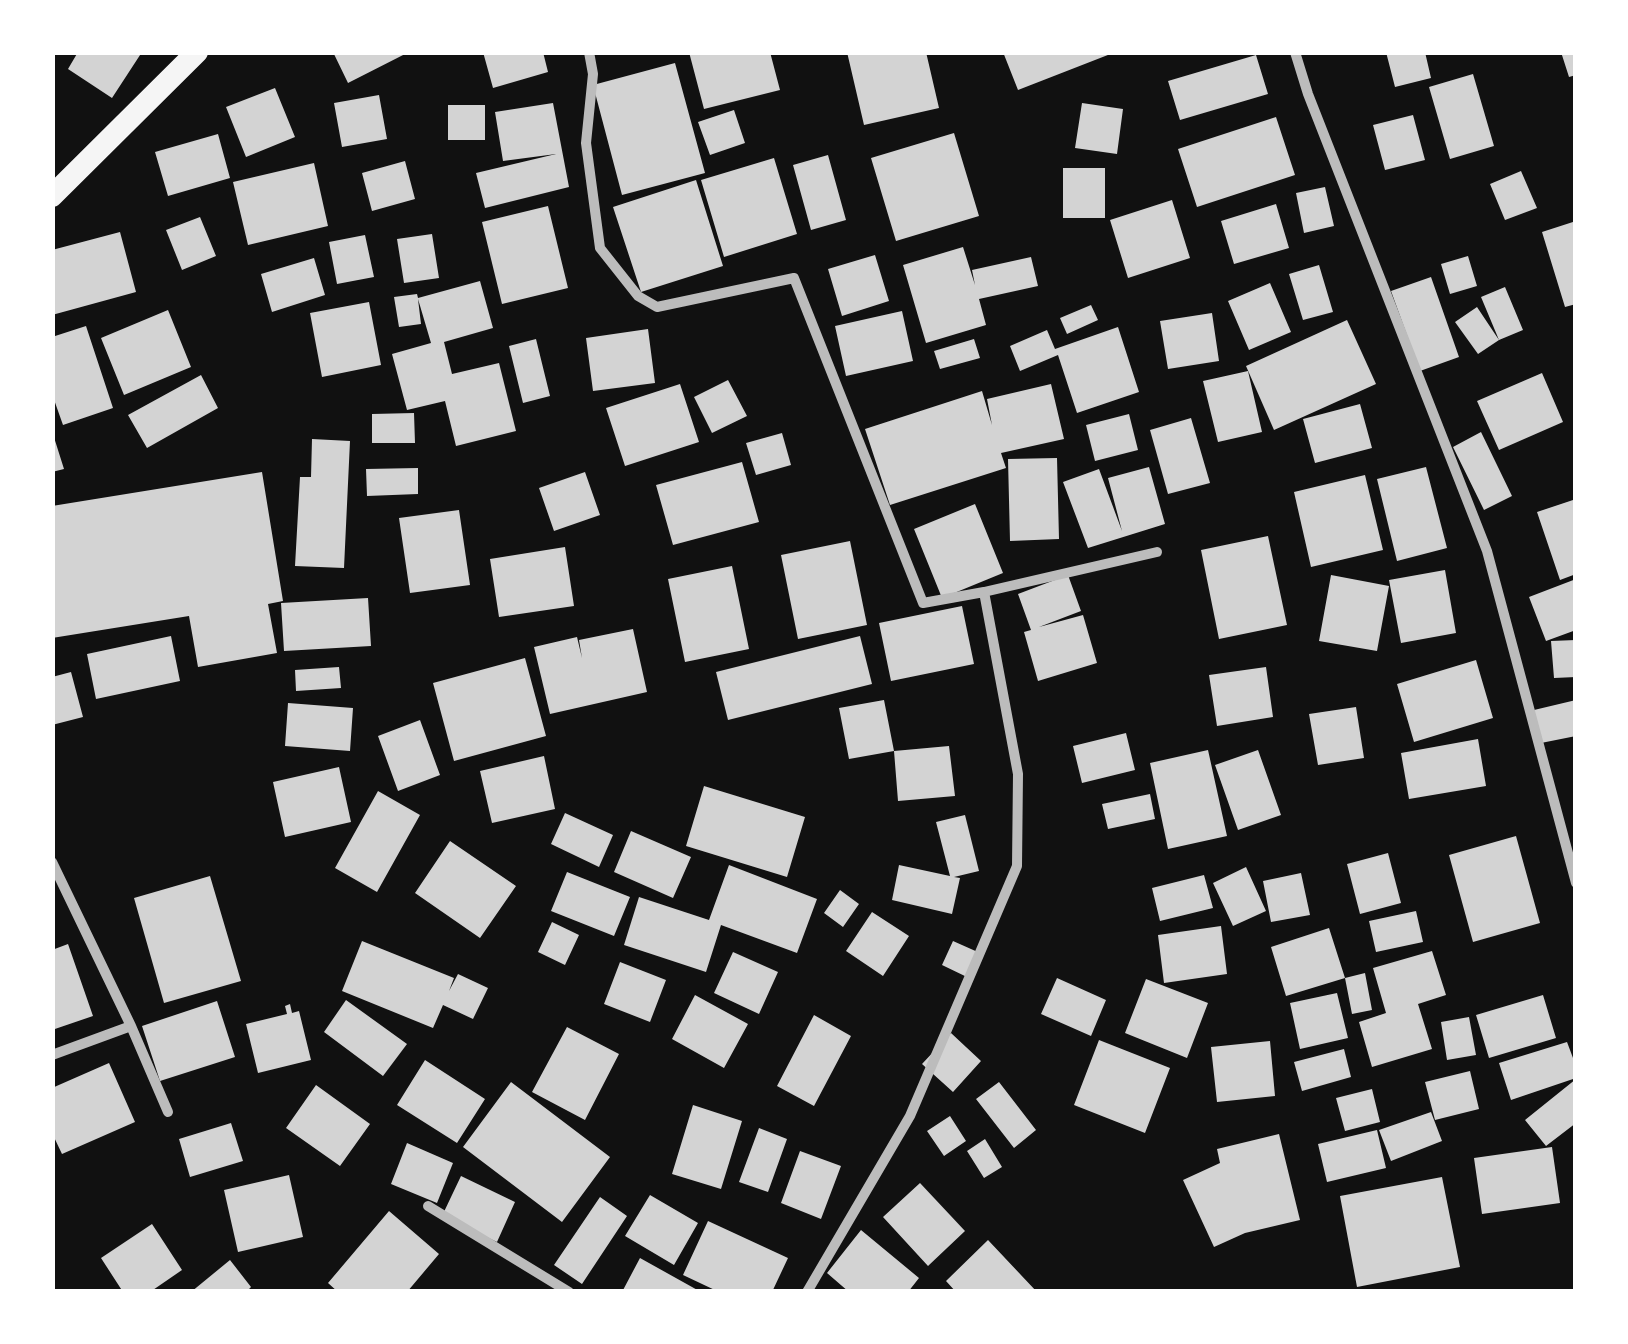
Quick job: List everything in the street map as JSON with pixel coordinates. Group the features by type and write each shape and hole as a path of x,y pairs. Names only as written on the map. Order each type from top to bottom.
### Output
{"main road":[{"path":"52,196 197,52"}],"street":[{"path":"588,52 593,74 586,143 600,248 638,296 657,307 794,278 924,603 1158,552"},
{"path":"1295,52 1487,551 1576,883"},
{"path":"807,1292 910,1116 1017,866 1018,774 984,592"},
{"path":"52,862 168,1112"},
{"path":"52,1055 131,1026"},
{"path":"428,1206 570,1292"}],"building":[{"path":"78,52 142,52 112,98 68,69"},
{"path":"333,52 409,52 348,83"},
{"path":"483,52 543,52 548,72 493,88"},
{"path":"689,52 770,52 780,90 704,109"},
{"path":"847,52 926,52 939,108 864,125"},
{"path":"1003,52 1113,52 1113,53 1018,90"},
{"path":"1386,52 1425,52 1431,78 1395,87"},
{"path":"1561,52 1576,52 1576,75 1569,77"},
{"path":"1256,55 1268,94 1180,120 1168,81"},
{"path":"675,63 705,173 622,195 593,85"},
{"path":"1473,74 1494,146 1450,159 1429,87"},
{"path":"275,88 295,137 246,157 226,107"},
{"path":"379,95 387,139 342,147 334,103"},
{"path":"553,103 569,187 485,208 476,173 556,154 503,161 495,112"},
{"path":"1082,103 1123,109 1117,154 1075,148"},
{"path":"448,105 485,105 485,140 448,140"},
{"path":"734,110 745,143 710,155 698,122"},
{"path":"1413,115 1425,160 1385,170 1373,125"},
{"path":"1276,117 1295,175 1197,207 1178,149"},
{"path":"954,133 979,216 896,241 871,158"},
{"path":"218,134 230,178 168,196 155,152"},
{"path":"828,155 846,220 811,230 793,165"},
{"path":"774,158 797,234 724,257 701,180"},
{"path":"405,161 415,199 372,211 362,173"},
{"path":"314,163 328,226 248,245 233,182"},
{"path":"1063,168 1105,168 1105,218 1063,218"},
{"path":"1521,171 1537,208 1505,220 1490,184"},
{"path":"696,180 723,266 641,292 613,207"},
{"path":"1325,187 1334,226 1304,233 1296,193"},
{"path":"1172,200 1190,258 1128,278 1110,220"},
{"path":"1276,204 1289,248 1234,264 1221,221"},
{"path":"548,206 568,288 502,304 482,222"},
{"path":"200,217 216,256 182,270 166,230"},
{"path":"1576,221 1576,304 1565,307 1542,232"},
{"path":"120,232 136,292 52,315 52,250"},
{"path":"432,234 439,278 404,283 397,239"},
{"path":"365,235 374,277 337,284 329,242"},
{"path":"963,247 975,285 972,270 1031,257 1038,286 979,299 986,325 926,343 903,265"},
{"path":"875,255 889,301 842,316 828,269"},
{"path":"1468,256 1477,286 1450,294 1441,264"},
{"path":"314,258 325,295 272,312 261,274"},
{"path":"1319,265 1333,312 1303,320 1289,274"},
{"path":"1431,277 1459,357 1420,371 1391,291"},
{"path":"480,281 493,328 444,342 452,374 499,363 516,431 456,446 445,401 407,410 392,354 431,343 418,299 421,324 399,327 394,297 417,294 418,298"},
{"path":"1270,283 1291,332 1249,350 1228,301"},
{"path":"1505,287 1523,330 1499,340 1481,297"},
{"path":"369,302 381,365 322,377 310,313"},
{"path":"1091,305 1098,320 1067,334 1060,318"},
{"path":"1477,307 1499,340 1478,354 1455,322"},
{"path":"168,310 191,367 124,395 101,338"},
{"path":"902,311 913,361 846,376 835,326"},
{"path":"1212,313 1219,361 1168,369 1160,321"},
{"path":"1347,320 1376,384 1274,430 1246,366"},
{"path":"86,326 113,408 63,425 52,394 52,337"},
{"path":"1118,327 1139,392 1077,413 1058,355 1020,371 1010,346 1047,330 1055,349"},
{"path":"648,329 655,383 593,391 586,338"},
{"path":"536,339 550,396 523,403 509,346"},
{"path":"974,339 980,358 940,369 934,351"},
{"path":"1248,371 1262,432 1218,442 1203,381"},
{"path":"1542,373 1563,422 1499,450 1477,401"},
{"path":"201,375 218,408 147,448 128,415"},
{"path":"728,380 747,416 712,433 694,397"},
{"path":"680,384 699,442 625,466 606,408"},
{"path":"1051,384 1064,439 1001,453 1006,468 890,505 865,429 982,391 992,425 987,399"},
{"path":"1360,404 1372,448 1315,463 1303,419"},
{"path":"414,413 415,443 372,443 372,414"},
{"path":"1129,414 1138,450 1095,461 1086,425"},
{"path":"1191,418 1210,483 1168,494 1150,430"},
{"path":"52,431 64,469 52,472"},
{"path":"1481,432 1512,496 1484,510 1453,447"},
{"path":"782,433 791,465 756,475 746,443"},
{"path":"312,439 350,441 344,568 295,566 300,477 311,477"},
{"path":"1057,458 1059,539 1010,541 1008,459"},
{"path":"742,462 759,522 673,545 656,485"},
{"path":"1149,467 1165,524 1088,548 1063,482 1099,469 1122,531 1108,478"},
{"path":"1426,467 1447,548 1397,561 1377,479"},
{"path":"418,468 418,494 367,496 366,469"},
{"path":"262,472 283,601 268,604 277,653 198,667 189,616 52,638 52,506"},
{"path":"585,472 600,515 554,531 539,488"},
{"path":"1365,475 1383,550 1311,567 1294,492"},
{"path":"1576,499 1576,574 1560,580 1537,512"},
{"path":"975,504 1003,573 942,598 914,529"},
{"path":"459,510 470,585 410,593 399,518"},
{"path":"1268,536 1287,625 1219,639 1201,550"},
{"path":"850,541 867,625 798,639 781,555"},
{"path":"565,547 574,606 499,617 490,559"},
{"path":"732,566 749,649 685,662 668,579"},
{"path":"1445,570 1456,633 1401,643 1389,580"},
{"path":"1068,575 1081,611 1039,627 1083,615 1097,663 1038,681 1024,632 1031,630 1018,594"},
{"path":"1331,575 1389,586 1377,651 1319,641"},
{"path":"1576,579 1576,630 1546,641 1529,597"},
{"path":"368,598 371,646 284,651 281,603"},
{"path":"962,606 974,664 891,681 879,623"},
{"path":"633,629 647,692 550,714 534,647 577,637 582,658 579,640"},
{"path":"171,636 180,681 96,699 87,654"},
{"path":"860,636 872,684 728,720 716,672"},
{"path":"1576,640 1576,677 1554,678 1551,641"},
{"path":"525,658 546,736 454,761 433,683"},
{"path":"1476,660 1493,718 1414,742 1397,684"},
{"path":"339,667 341,688 296,691 295,670"},
{"path":"1266,667 1273,717 1217,726 1209,675"},
{"path":"71,672 83,717 52,725 52,677"},
{"path":"884,700 894,751 849,759 839,708"},
{"path":"1576,700 1576,736 1541,743 1534,710"},
{"path":"288,703 353,708 350,751 285,746"},
{"path":"1356,707 1364,758 1318,765 1309,714"},
{"path":"420,720 440,775 398,791 378,736"},
{"path":"1126,733 1135,770 1082,783 1073,746"},
{"path":"1478,739 1486,786 1409,799 1401,753"},
{"path":"949,746 955,796 898,801 894,751"},
{"path":"1208,750 1227,836 1168,849 1150,763"},
{"path":"1258,750 1281,815 1238,830 1215,765"},
{"path":"544,756 555,809 492,823 480,771"},
{"path":"339,767 351,822 285,837 273,782"},
{"path":"704,786 805,817 787,877 686,846"},
{"path":"378,791 420,815 377,892 335,868"},
{"path":"1150,794 1155,819 1108,829 1102,804"},
{"path":"565,813 613,835 599,867 551,844"},
{"path":"965,815 979,871 954,877 960,878 952,914 892,900 899,865 950,876 936,822"},
{"path":"631,831 691,857 673,898 614,872"},
{"path":"1516,836 1540,923 1473,942 1449,855"},
{"path":"450,841 516,886 480,938 415,893"},
{"path":"1388,853 1401,903 1360,914 1347,864"},
{"path":"729,865 817,899 797,953 721,925 706,972 624,945 639,897 709,920"},
{"path":"1246,867 1266,911 1233,926 1213,883"},
{"path":"567,872 630,897 614,936 551,911"},
{"path":"1301,873 1310,915 1271,922 1263,881"},
{"path":"1204,875 1213,908 1160,921 1152,888"},
{"path":"210,876 241,981 164,1003 134,898"},
{"path":"840,890 859,904 843,927 824,913"},
{"path":"1416,911 1423,942 1376,952 1369,921"},
{"path":"872,912 909,936 883,976 846,951"},
{"path":"552,922 579,935 565,965 538,952"},
{"path":"1221,926 1227,974 1164,983 1158,935"},
{"path":"1329,928 1345,978 1286,996 1271,947"},
{"path":"362,941 454,978 449,991 458,974 488,988 473,1019 443,1005 433,1028 342,991"},
{"path":"953,941 980,953 969,978 942,965"},
{"path":"68,944 93,1016 52,1030 52,950"},
{"path":"1432,951 1446,995 1418,1004 1432,1049 1372,1067 1359,1022 1386,1013 1373,968"},
{"path":"733,952 778,972 759,1014 714,993"},
{"path":"620,962 666,980 650,1022 604,1004"},
{"path":"1365,973 1372,1010 1352,1014 1345,978"},
{"path":"1057,978 1106,1000 1091,1036 1041,1014"},
{"path":"1146,979 1208,1003 1187,1058 1125,1033"},
{"path":"1337,993 1348,1038 1300,1049 1290,1003"},
{"path":"695,995 748,1024 724,1068 672,1039"},
{"path":"1543,995 1556,1038 1489,1058 1476,1015"},
{"path":"346,1000 407,1044 383,1076 324,1032"},
{"path":"217,1001 235,1057 160,1081 142,1026"},
{"path":"290,1004 292,1013 299,1011 311,1060 258,1073 246,1024 287,1014 285,1006"},
{"path":"814,1015 851,1036 814,1106 777,1086"},
{"path":"1469,1017 1476,1055 1447,1060 1441,1022"},
{"path":"567,1027 619,1054 585,1120 532,1092"},
{"path":"951,1033 981,1061 953,1092 922,1064"},
{"path":"1099,1040 1170,1068 1145,1133 1074,1105"},
{"path":"1270,1041 1275,1096 1217,1102 1211,1047"},
{"path":"1567,1042 1576,1078 1511,1100 1499,1063"},
{"path":"1344,1049 1351,1077 1302,1091 1294,1062"},
{"path":"425,1060 485,1099 457,1143 397,1105"},
{"path":"109,1063 135,1122 62,1154 52,1133 52,1088"},
{"path":"1470,1071 1479,1109 1435,1120 1425,1082"},
{"path":"1576,1079 1576,1123 1546,1146 1525,1120"},
{"path":"511,1082 610,1157 562,1222 463,1147"},
{"path":"999,1082 1036,1130 1014,1148 976,1099"},
{"path":"316,1085 370,1124 340,1166 286,1128"},
{"path":"1372,1089 1380,1122 1345,1131 1336,1098"},
{"path":"693,1105 742,1121 721,1189 672,1174"},
{"path":"1431,1112 1442,1141 1391,1161 1379,1130"},
{"path":"950,1116 966,1141 944,1156 927,1131"},
{"path":"231,1123 243,1161 190,1177 179,1139"},
{"path":"759,1128 787,1139 768,1192 739,1182"},
{"path":"1377,1130 1386,1168 1327,1182 1318,1144"},
{"path":"1279,1134 1300,1220 1245,1233 1214,1247 1183,1180 1220,1163 1217,1149"},
{"path":"985,1139 1002,1167 984,1178 967,1151"},
{"path":"407,1143 453,1163 437,1203 391,1184"},
{"path":"1552,1147 1560,1203 1482,1214 1474,1158"},
{"path":"800,1151 841,1166 821,1219 781,1203"},
{"path":"289,1175 303,1237 238,1252 224,1190"},
{"path":"461,1176 515,1202 497,1242 442,1216"},
{"path":"1442,1177 1460,1267 1357,1287 1340,1196"},
{"path":"920,1183 965,1231 928,1266 883,1217"},
{"path":"650,1195 698,1223 674,1265 625,1236"},
{"path":"600,1197 627,1216 582,1284 554,1265"},
{"path":"389,1211 439,1254 407,1292 338,1292 328,1283"},
{"path":"708,1221 788,1258 772,1292 719,1292 683,1275"},
{"path":"152,1224 182,1270 150,1292 123,1292 101,1258"},
{"path":"861,1230 919,1278 908,1292 849,1292 827,1273"},
{"path":"988,1240 1037,1292 956,1292 946,1281"},
{"path":"640,1258 701,1292 622,1292"},
{"path":"230,1260 251,1287 246,1292 191,1292"}]}
